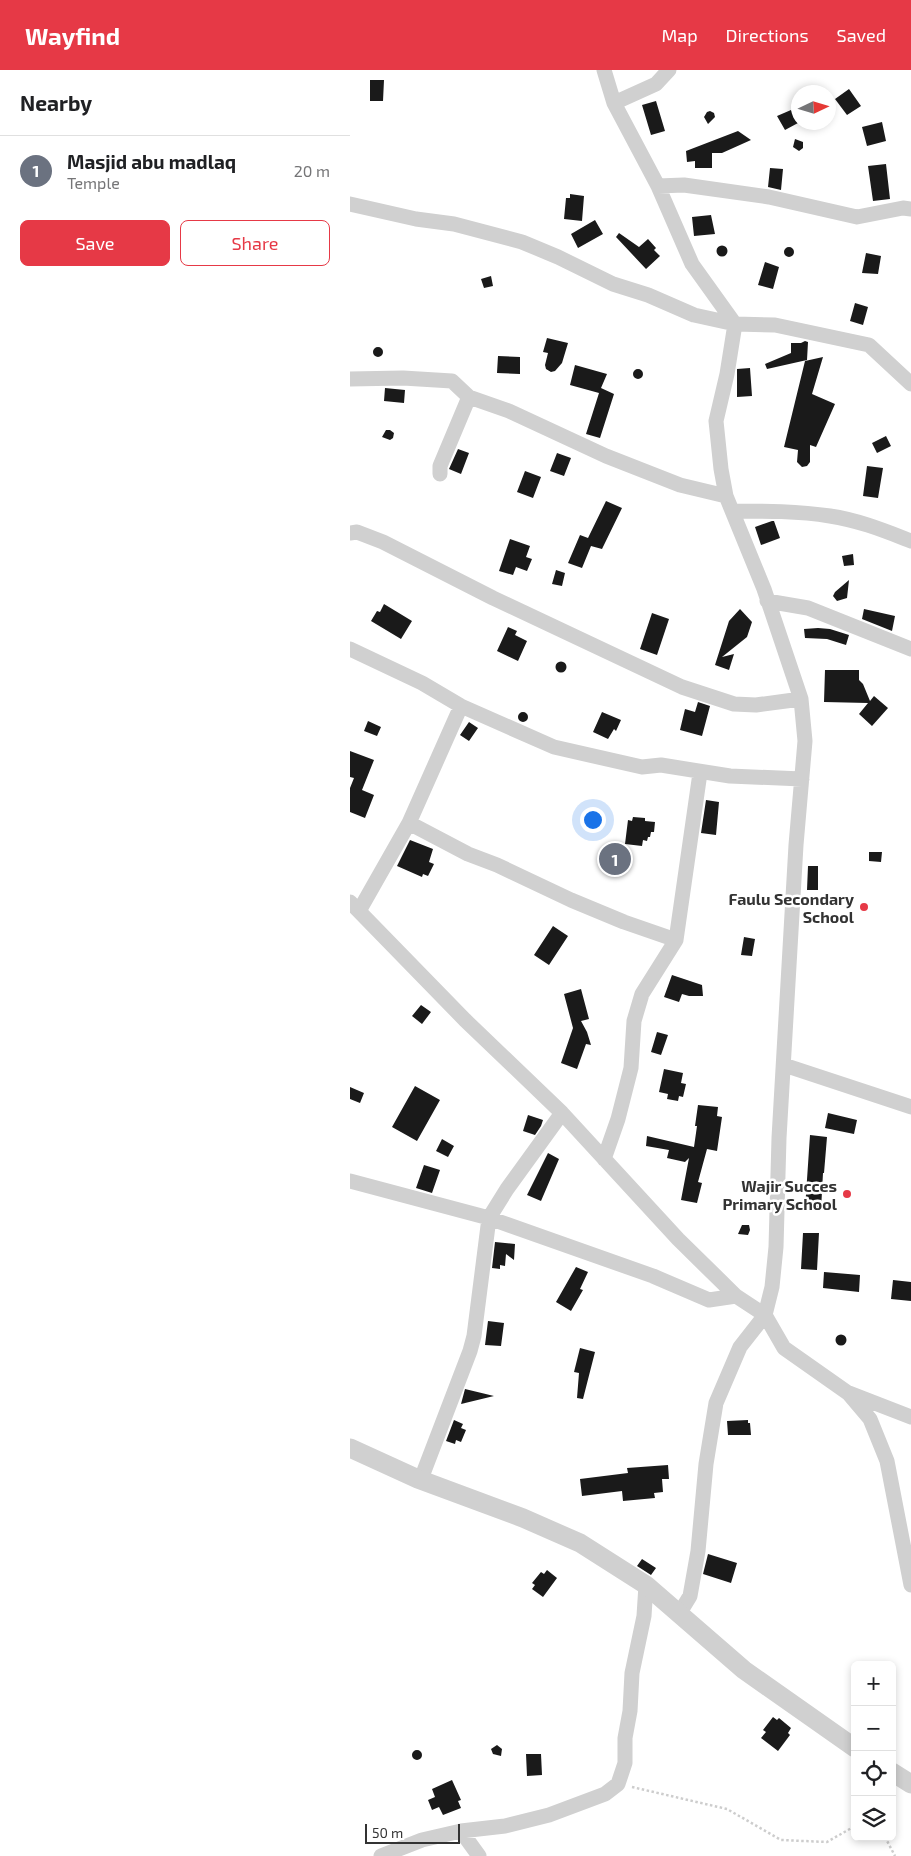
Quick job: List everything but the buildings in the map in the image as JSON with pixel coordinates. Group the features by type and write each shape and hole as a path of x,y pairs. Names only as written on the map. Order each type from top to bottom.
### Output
{"street":[{"path":"604,70 614,103 658,186 692,264 735,324 727,374 716,420 721,469 726,496 768,601 801,699 805,740 779,1138 776,1247 772,1287 765,1315 740,1347 716,1403 706,1464 698,1551 690,1596 679,1614"},
{"path":"614,103 656,84 669,70"},
{"path":"658,186 684,185 769,197 857,218 904,208 911,209"},
{"path":"350,204 416,219 454,224 522,242 613,284 648,295 694,315 735,324 775,325 869,345 911,384"},
{"path":"350,379 403,378 452,381 469,397 509,411 606,456 680,485 726,496"},
{"path":"440,474 440,466 469,397"},
{"path":"733,511 777,511 831,516 868,525 911,541"},
{"path":"350,533 357,532 383,542 493,598 682,687 734,704 756,705 801,699"},
{"path":"768,601 808,608 911,649"},
{"path":"350,649 422,683 461,706 554,747 642,767 662,765 700,773 730,776 802,779"},
{"path":"461,706 409,823 354,907 562,1113 678,1239 736,1296 765,1315 784,1348 848,1393 911,1417"},
{"path":"604,1159 618,1119 631,1068 634,1020 642,994 676,940 700,773"},
{"path":"409,823 468,854 497,865 570,900 624,922 676,940"},
{"path":"784,1065 911,1107"},
{"path":"421,1480 474,1336 489,1218 507,1189 562,1113"},
{"path":"350,1181 489,1218 644,1273 709,1300 736,1296"},
{"path":"848,1393 870,1419 887,1461 911,1585"},
{"path":"350,1448 421,1480 523,1518 580,1543 646,1585 744,1670 851,1745"},
{"path":"381,1856 422,1840 461,1831 505,1826 548,1815 605,1794 618,1784 625,1763 625,1738 630,1711 632,1673 644,1616 646,1585"},
{"path":"896,1775 911,1784"},
{"path":"461,1831 479,1856"}],"path":[{"path":"618,1784 727,1809 781,1840 827,1842 851,1828"},
{"path":"887,1841 895,1856"}],"place":[{"name":"Masjid abu madlaq","path":"615,859"},
{"name":"Faulu Secondary School","path":"864,907"},
{"name":"Wajir Succes Primary School","path":"847,1194"}]}
